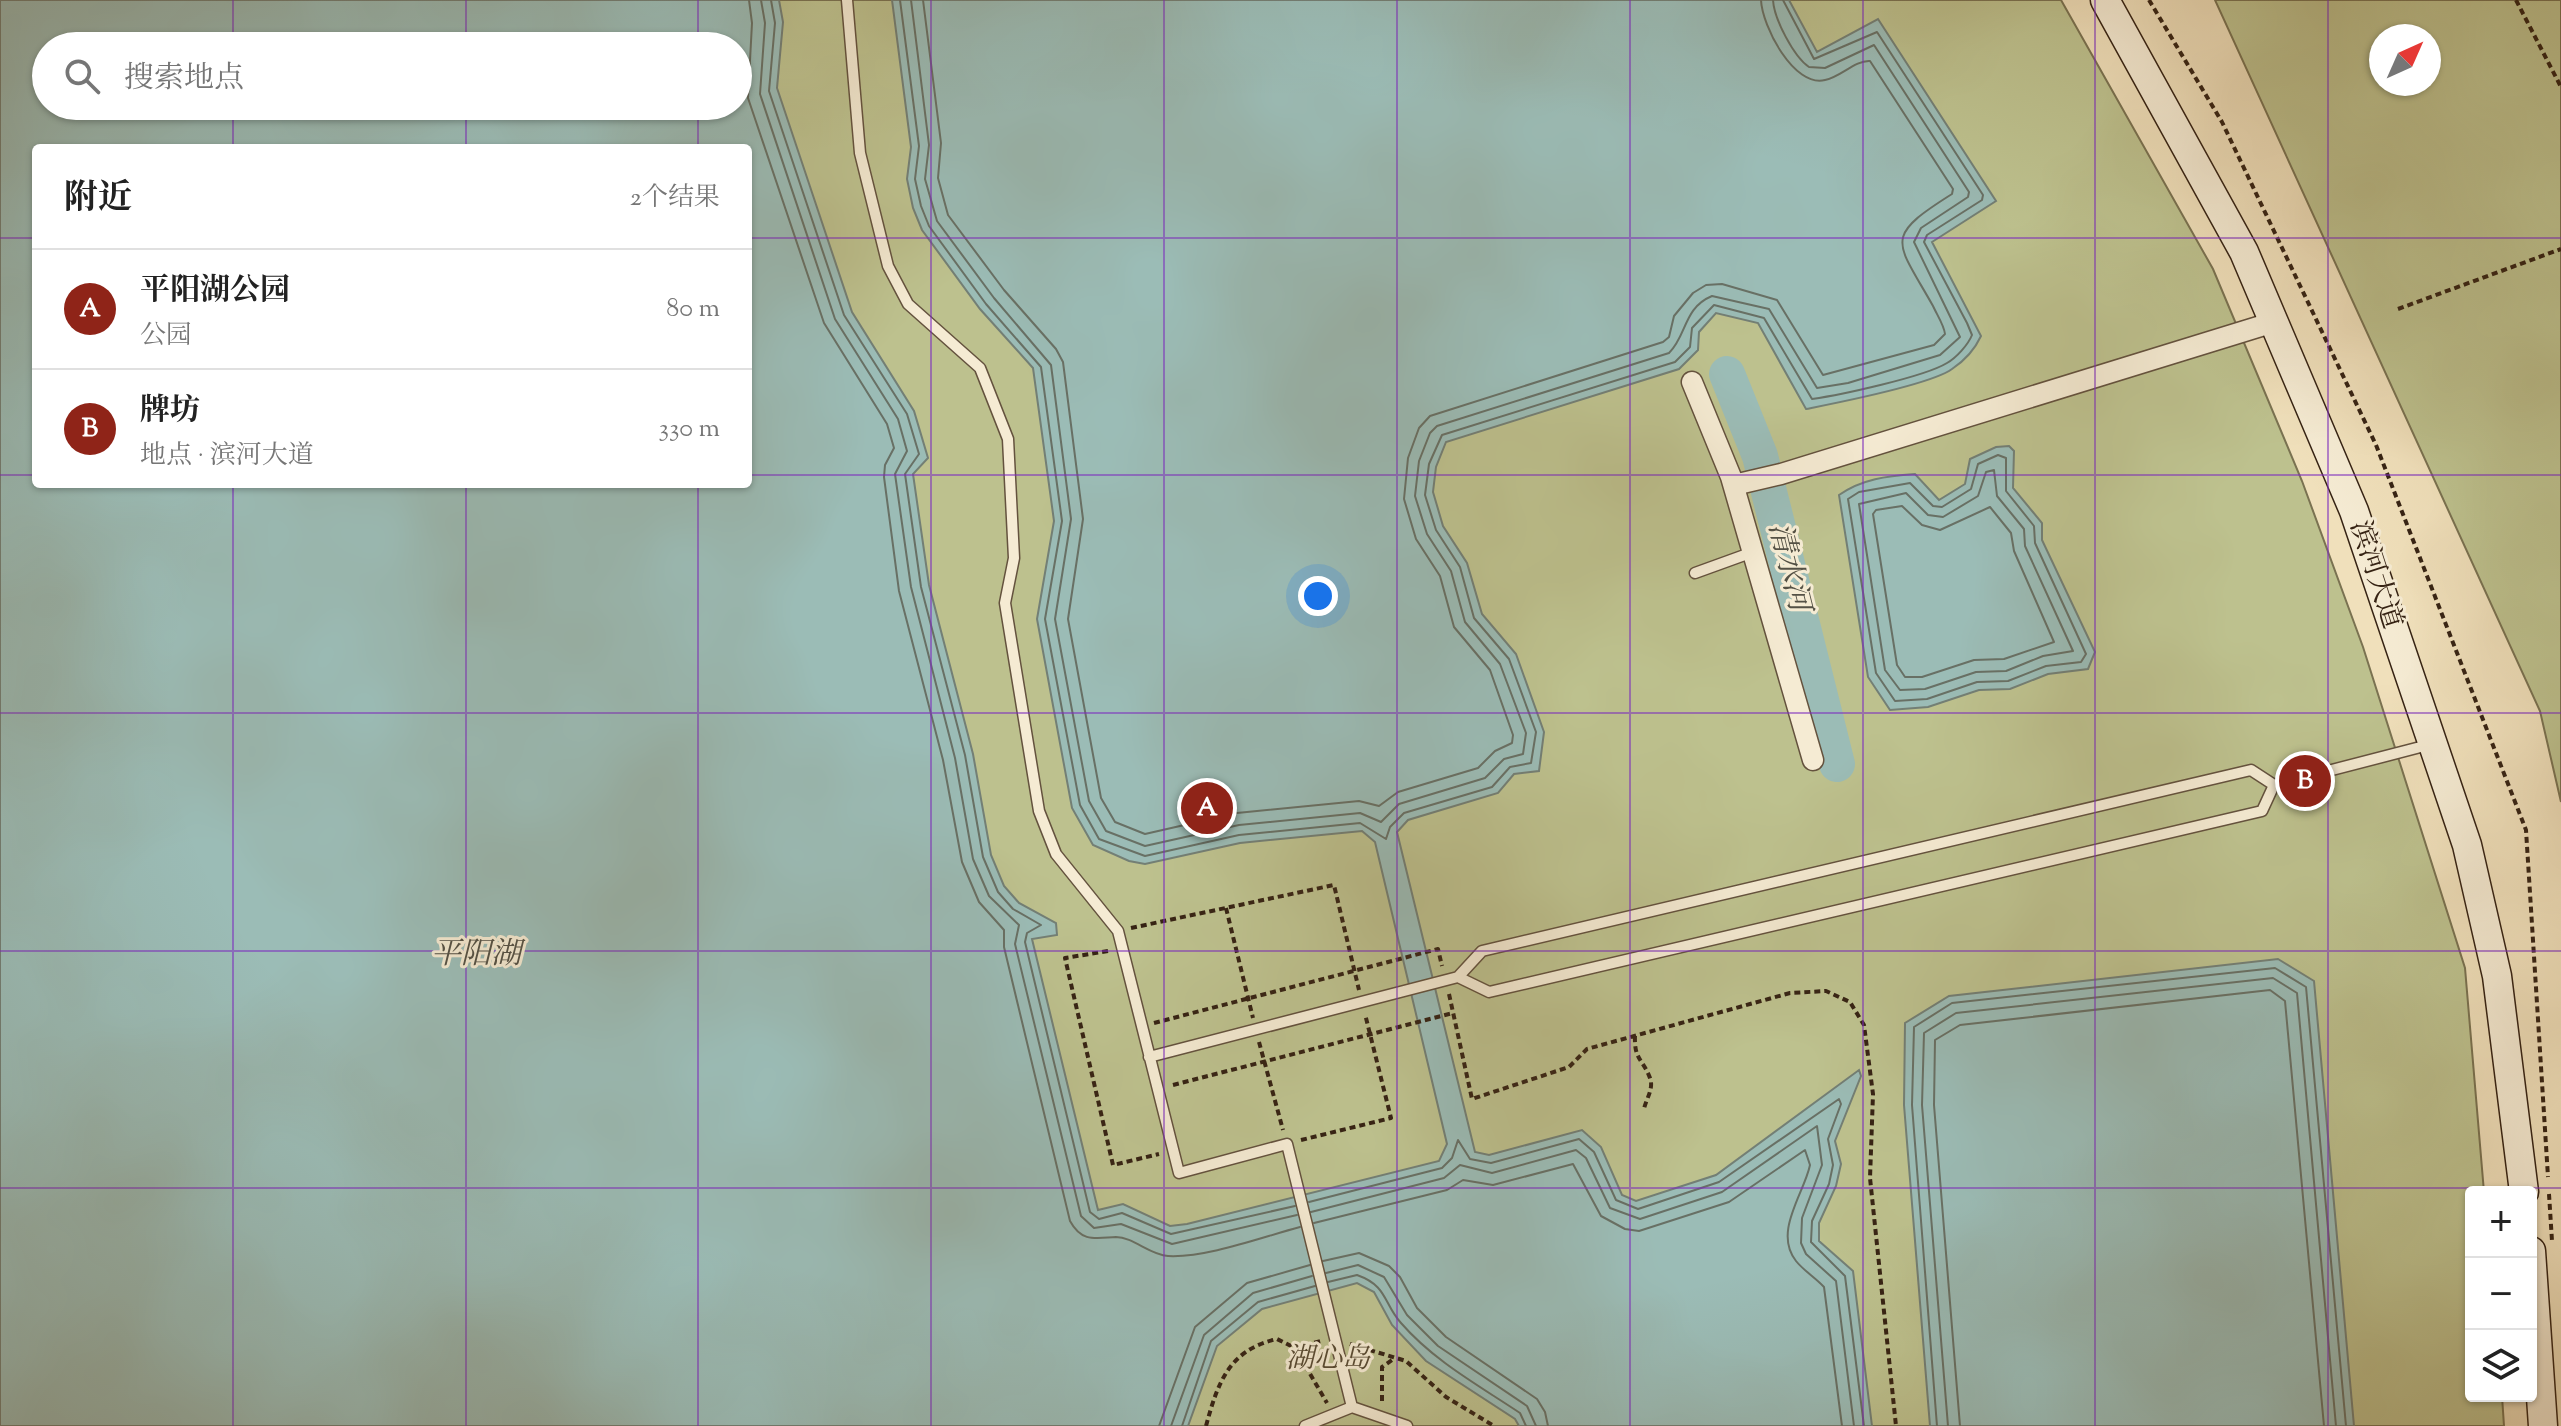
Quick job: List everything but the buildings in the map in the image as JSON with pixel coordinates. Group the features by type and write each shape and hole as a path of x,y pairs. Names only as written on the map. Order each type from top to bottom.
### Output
{"main road":[{"name":"滨河大道","path":"2105,0 2244,252 2354,511 2467,845 2497,976 2523,1186"},
{"path":"2531,1258 2543,1426"}],"street":[{"path":"1734,485 1781,474 2274,322"},
{"path":"1692,382 1734,485 1813,760"}],"lane":[{"path":"847,0 860,153 888,266 908,304 980,368 1008,439 1014,558 1005,603 1039,811 1056,854 1118,931 1179,1173 1287,1144 1352,1407"},
{"path":"1695,573 1753,552"},
{"path":"1149,1057 1458,977 1482,951 2251,770 2274,785 2432,744"},
{"path":"1458,977 1489,992 2262,811 2274,785"},
{"path":"1305,1426 1352,1407 1407,1426"}],"path":[{"path":"2516,0 2561,87"},
{"path":"2398,309 2561,249"},
{"path":"1118,931 1334,885 1391,1118 1287,1144"},
{"path":"1122,948 1065,958 1113,1165 1173,1151"},
{"path":"1142,1026 1438,949 1472,1099 1569,1067 1587,1049 1790,993 1826,991 1850,1002 1864,1025 1873,1094 1870,1178 1896,1426"},
{"path":"1158,1089 1453,1013"},
{"path":"1635,1036 1634,1053 1650,1078 1651,1091 1644,1109"},
{"path":"1206,1426 1231,1363 1254,1344 1277,1339 1295,1348 1333,1415"},
{"path":"1295,1348 1309,1341 1335,1342 1364,1346 1406,1361 1446,1397 1494,1426"},
{"path":"1383,1417 1382,1367 1395,1358"}],"green space":[{"name":"湖心岛","path":"0,0 2061,0 2213,269 2302,481 2363,647 2465,968 2483,1186 2465,1186 2465,1402 2502,1402 2504,1426 0,1426"},
{"path":"2215,0 2561,0 2561,802 2540,711"}],"water":[{"name":"平阳湖","path":"0,0 779,0 783,22 777,88 852,312 914,411 928,458 913,474 929,585 973,754 991,855 1004,886 1019,903 1056,923 1057,935 1032,939 1098,1210 1123,1204 1170,1226 1439,1161 1447,1144 1375,842 1362,831 1240,843 1145,864 1129,861 1093,845 1072,808 1037,619 1054,521 1033,368 980,309 922,230 913,208 907,179 911,147 892,0 1789,0 1817,52 1878,19 1996,201 1932,242 1981,336 1979,341 1961,362 1941,375 1882,393 1806,409 1758,323 1716,313 1699,332 1698,350 1679,369 1446,442 1436,467 1433,492 1443,526 1467,563 1482,614 1516,654 1544,732 1539,771 1514,774 1498,793 1408,820 1397,832 1475,1152 1489,1155 1582,1130 1601,1147 1622,1195 1636,1201 1716,1175 1859,1070 1861,1076 1835,1141 1841,1164 1836,1186 1819,1223 1819,1241 1853,1271 1872,1426 1519,1426 1515,1419 1426,1361 1392,1325 1374,1292 1357,1283 1262,1309 1217,1346 1188,1426 0,1426"},
{"path":"2009,446 2014,451 2013,488 2042,523 2042,540 2095,652 2088,669 2048,674 2010,689 1979,690 1928,707 1890,710 1868,677 1839,495 1875,479 1915,474 1939,500 1965,484 1970,459 1996,447"},
{"path":"2278,959 2314,981 2354,1426 1930,1426 1904,1105 1905,1023 1949,996"}],"waterway":[{"name":"清水河","path":"1727,374 1760,456 1837,764"}],"place":[{"name":"牌坊","path":"2305,781"},
{"name":"平阳湖公园","path":"1207,808"}]}
